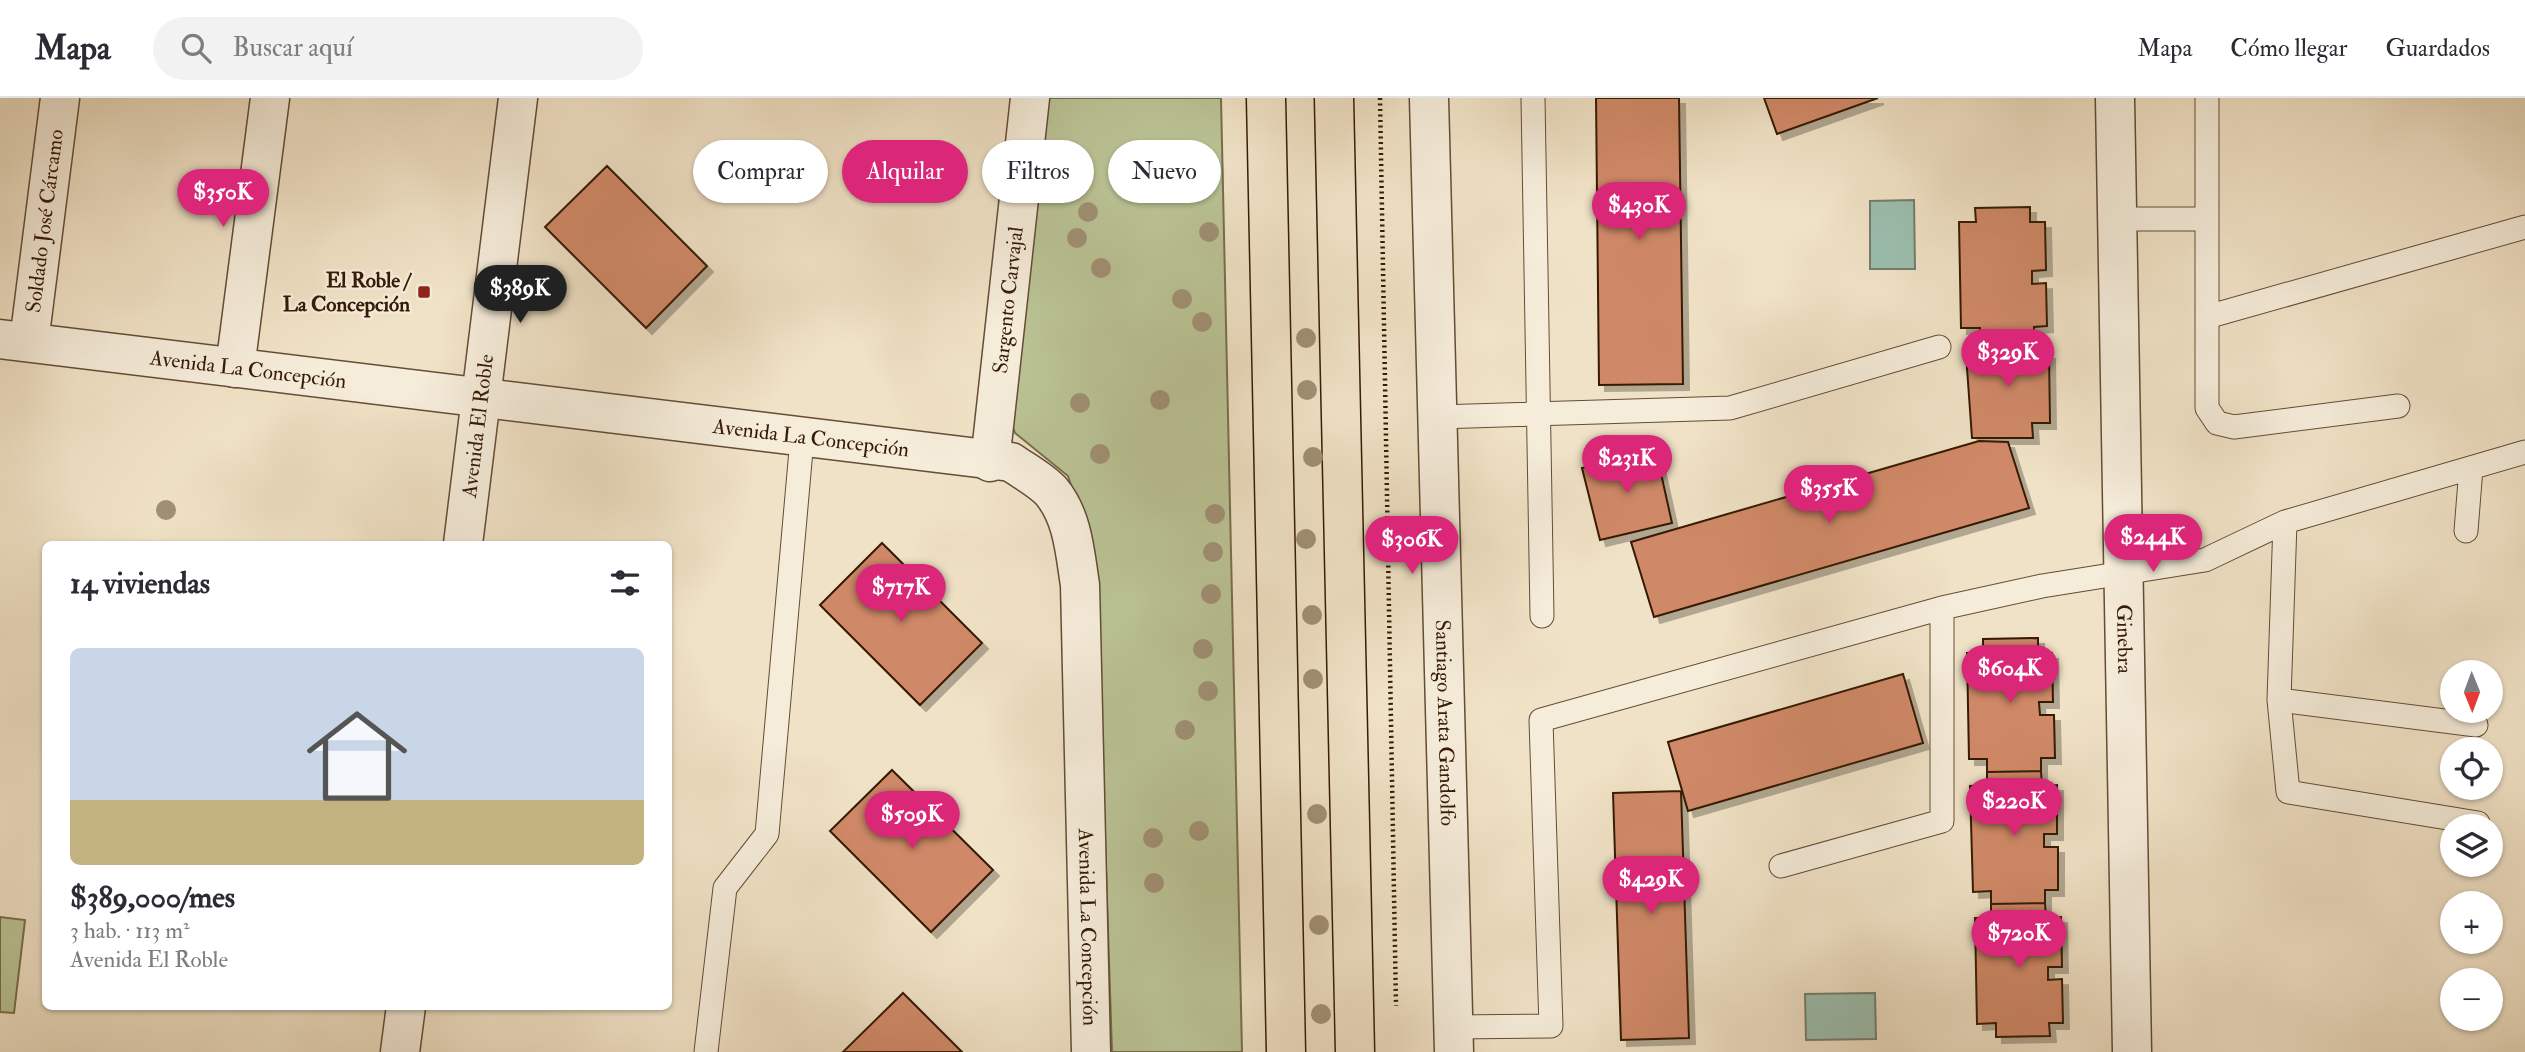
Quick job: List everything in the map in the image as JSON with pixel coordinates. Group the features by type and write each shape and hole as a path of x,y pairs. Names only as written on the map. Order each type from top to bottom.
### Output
{"main road":[{"path":"1266,98 1286,1052"},
{"path":"1334,98 1355,1052"}],"street":[{"name":"Soldado José Cárcamo","path":"14,340 60,98"},
{"path":"235,368 270,98"},
{"name":"Avenida El Roble","path":"463,541 518,98"},
{"name":"Sargento Carvajal","path":"990,462 1030,98"},
{"name":"Santiago Arata Gandolfo","path":"1429,98 1454,1040"},
{"name":"Ginebra","path":"2115,98 2132,1052"},
{"name":"Avenida La Concepción","path":"14,340 802,439 990,462 1011,462 1050,489 1062,506 1074,545 1080,585 1090,1052"},
{"path":"401,1052 406,1010"}],"lane":[{"path":"1533,98 1542,616"},
{"path":"2207,98 2207,408 2217,423 2234,428 2398,406"},
{"path":"2117,219 2205,219"},
{"path":"2207,317 2525,227"},
{"path":"1438,417 1730,408 1939,347"},
{"path":"706,1052 725,888 767,834 802,439"},
{"path":"1454,1040 1551,1026 1541,720 1942,608 2123,571 2205,559 2285,522 2525,452"},
{"path":"2466,531 2471,468"},
{"path":"2285,522 2279,701 2288,792 2440,817"},
{"path":"1781,866 1942,821 1942,608"},
{"path":"2279,701 2476,726"}],"path":[{"path":"1380,98 1396,1010"}],"shaded area":[{"path":"1043,98 1221,98 1242,1052 1112,1052 1096,563 1068,476 1015,433 1009,416 1032,203 1094,203 1094,140 1039,140"},
{"path":"1914,200 1915,269 1870,269 1870,201"},
{"path":"0,917 25,920 14,1013 0,1012"},
{"path":"1875,993 1876,1039 1806,1040 1805,994"}],"building":[{"path":"1596,98 1679,98 1683,384 1599,385"},
{"path":"1764,98 1878,98 1777,134"},
{"path":"607,166 707,266 646,328 545,227"},
{"path":"2030,207 2030,222 2045,222 2046,270 2032,271 2032,284 2046,283 2047,326 2034,327 2034,339 1980,341 1980,328 1961,328 1959,222 1976,222 1975,208"},
{"path":"2034,339 2035,353 2049,353 2050,423 2032,423 2033,438 1972,438 1966,354 1980,354 1980,341"},
{"path":"1979,441 2008,442 2029,508 1654,617 1631,542"},
{"path":"1656,451 1672,523 1600,540 1582,468"},
{"path":"882,543 982,643 920,705 820,605"},
{"path":"2038,638 2038,653 2052,653 2053,702 2039,702 2040,715 2054,715 2055,758 2041,758 2041,771 1987,772 1987,759 1969,759 1967,653 1983,653 1983,639"},
{"path":"1903,674 1923,743 1688,811 1668,742"},
{"path":"892,770 993,870 931,932 830,831"},
{"path":"2041,771 2042,786 2057,785 2057,834 2044,834 2044,847 2058,847 2058,890 2045,890 2045,903 1991,904 1991,891 1973,892 1970,786 1987,785 1987,772"},
{"path":"1681,791 1689,1038 1621,1040 1613,793"},
{"path":"2045,903 2046,918 2061,917 2062,967 2048,967 2048,980 2062,979 2063,1023 2049,1023 2050,1036 1996,1037 1996,1023 1977,1024 1975,918 1991,918 1991,904"},
{"path":"903,993 962,1052 843,1052"}],"place":[{"name":"El Roble / La Concepción","path":"424,292"}]}
